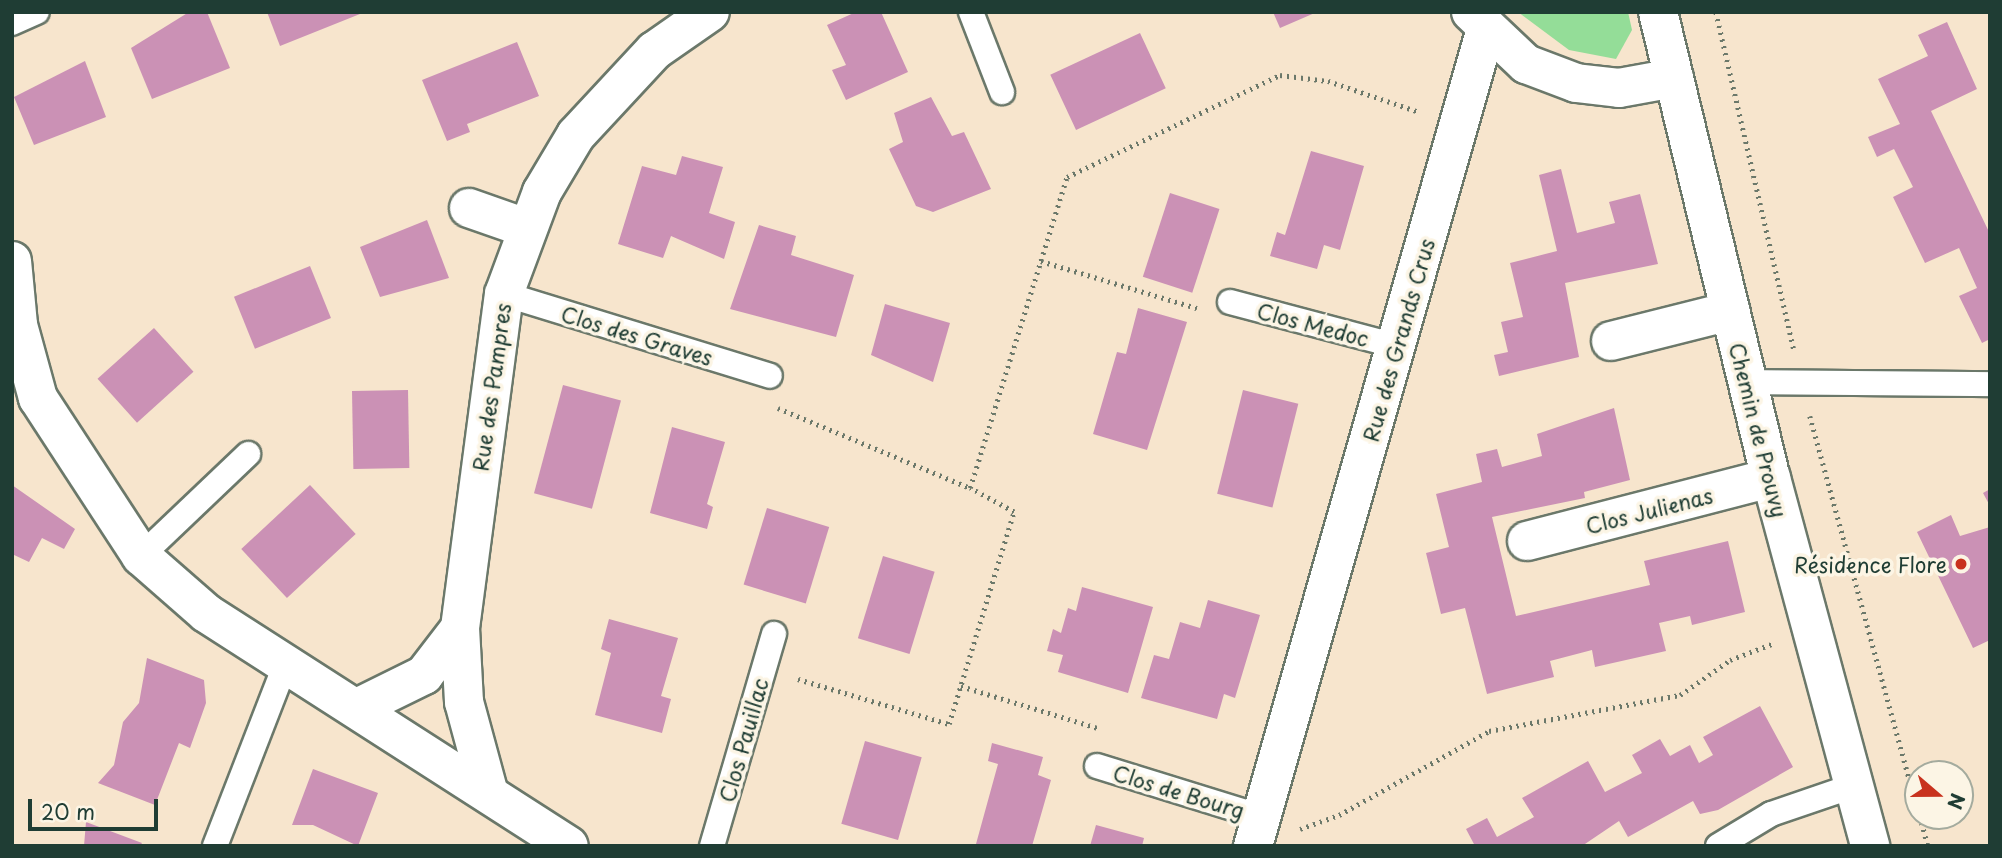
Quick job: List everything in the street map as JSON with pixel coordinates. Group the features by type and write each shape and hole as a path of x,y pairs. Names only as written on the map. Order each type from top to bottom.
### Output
{"street":[{"name":"Rue des Pampres","path":"489,794 464,702 460,628 504,294 526,228 556,166 597,108 654,51 710,12"},
{"name":"Chemin de Prouvy","path":"1658,12 1771,478 1870,846"},
{"name":"Rue des Grands Crus","path":"1478,22 1526,64 1576,83 1619,88 1674,78"},
{"name":"Rue des Grands Crus","path":"1270,831 1396,346 1460,125 1478,22"},
{"path":"469,208 526,228"},
{"path":"12,261 25,387 141,556 183,596 569,846"},
{"path":"1611,341 1730,311"},
{"name":"Clos Julienas","path":"1527,541 1771,478"},
{"name":"Rue des Pampres","path":"357,708 424,675 460,628"}],"lane":[{"path":"12,23 37,12"},
{"path":"971,12 1002,92"},
{"name":"Clos des Graves","path":"504,294 770,376"},
{"name":"Clos Medoc","path":"1230,302 1396,346"},
{"path":"1747,382 1990,384"},
{"path":"141,556 248,454"},
{"name":"Clos Pauillac","path":"712,846 774,634"},
{"path":"215,846 286,663"},
{"name":"Clos de Bourg","path":"1097,766 1270,831"},
{"path":"1718,846 1771,814 1853,786"}],"path":[{"path":"970,488 1068,177 1280,75 1328,81 1460,125"},
{"path":"1041,261 1199,309 1230,302"},
{"path":"763,669 949,724 1013,512 970,488 779,412 770,376"},
{"path":"1270,831 1339,815 1489,731 1680,695 1730,660 1811,634"},
{"path":"961,686 1103,730 1097,766"}],"green space":[{"path":"1518,12 1628,12 1632,30 1616,59 1569,50"}],"building":[{"path":"189,12 207,12 230,68 152,99 131,48"},
{"path":"267,12 365,12 280,46"},
{"path":"856,12 881,12 908,72 846,100 832,70 846,65 827,25"},
{"path":"1273,12 1317,12 1280,28"},
{"path":"1947,22 1977,89 1931,111 1990,234 1990,339 1982,343 1959,296 1977,288 1959,248 1925,263 1893,197 1913,187 1894,149 1877,157 1868,137 1900,124 1878,79 1928,56 1918,35"},
{"path":"1140,33 1166,88 1076,130 1050,75"},
{"path":"517,42 539,96 467,124 470,132 447,141 422,80"},
{"path":"85,61 106,117 34,145 14,97"},
{"path":"931,97 952,136 964,132 991,189 933,212 916,206 889,149 903,142 894,113"},
{"path":"1311,151 1364,166 1340,250 1324,245 1317,269 1270,256 1277,232 1285,235"},
{"path":"682,156 723,167 709,213 735,222 724,259 671,236 663,258 618,244 642,166 676,175"},
{"path":"1561,169 1577,233 1615,223 1609,202 1640,194 1658,264 1565,283 1579,357 1499,376 1494,355 1508,352 1501,322 1523,317 1510,263 1557,251 1539,175"},
{"path":"1170,193 1219,209 1192,293 1143,277"},
{"path":"427,220 449,278 380,297 360,247"},
{"path":"759,225 796,236 791,255 854,275 836,337 730,309"},
{"path":"310,266 331,318 255,349 234,297"},
{"path":"885,304 950,323 933,382 871,355"},
{"path":"1138,308 1187,322 1147,450 1093,434 1117,352 1126,354"},
{"path":"154,328 193,372 137,423 98,379"},
{"path":"563,385 621,401 592,509 534,493"},
{"path":"408,390 409,468 353,469 352,391"},
{"path":"1243,390 1298,404 1272,508 1217,494"},
{"path":"1614,408 1630,480 1584,492 1585,498 1492,517 1516,616 1650,585 1644,561 1728,541 1745,612 1692,625 1690,616 1659,623 1666,651 1595,667 1592,650 1550,661 1554,677 1487,694 1465,608 1441,614 1426,553 1449,547 1436,494 1482,482 1476,454 1497,449 1502,467 1542,456 1537,434"},
{"path":"672,427 725,442 707,504 713,507 707,529 650,513"},
{"path":"12,485 75,529 64,549 42,538 29,562 12,554"},
{"path":"310,485 356,534 287,598 241,549"},
{"name":"Résidence Flore","path":"1990,489 1990,506 1983,493"},
{"path":"767,508 829,527 806,604 744,585"},
{"name":"Résidence Flore","path":"1951,515 1960,536 1990,527 1990,640 1973,648 1917,532"},
{"path":"883,556 935,572 909,654 858,638"},
{"path":"1082,587 1153,607 1128,693 1058,672 1063,655 1047,651 1053,629 1061,633 1068,608 1076,611"},
{"path":"1208,600 1260,615 1235,698 1224,694 1217,719 1141,698 1154,655 1169,659 1180,622 1200,628"},
{"path":"609,619 678,638 661,696 671,699 662,733 595,715 611,653 601,649"},
{"path":"147,658 204,680 206,703 190,748 179,743 155,805 98,783 114,765 123,722 139,703"},
{"path":"1760,706 1793,767 1718,810 1700,814 1693,801 1628,837 1619,821 1582,846 1475,846 1466,829 1487,818 1497,837 1534,817 1522,798 1588,761 1605,792 1642,773 1632,755 1660,739 1670,756 1690,745 1699,763 1713,755 1703,737"},
{"path":"865,741 922,757 898,840 841,824"},
{"path":"992,743 1043,757 1038,775 1051,780 1032,846 976,844 998,764 988,761"},
{"path":"313,769 378,793 358,846 313,825 292,825"},
{"path":"86,822 142,843 140,846 84,846"},
{"path":"1096,825 1144,838 1142,846 1090,846"}],"place":[{"name":"Résidence Flore","path":"1961,564"}]}
